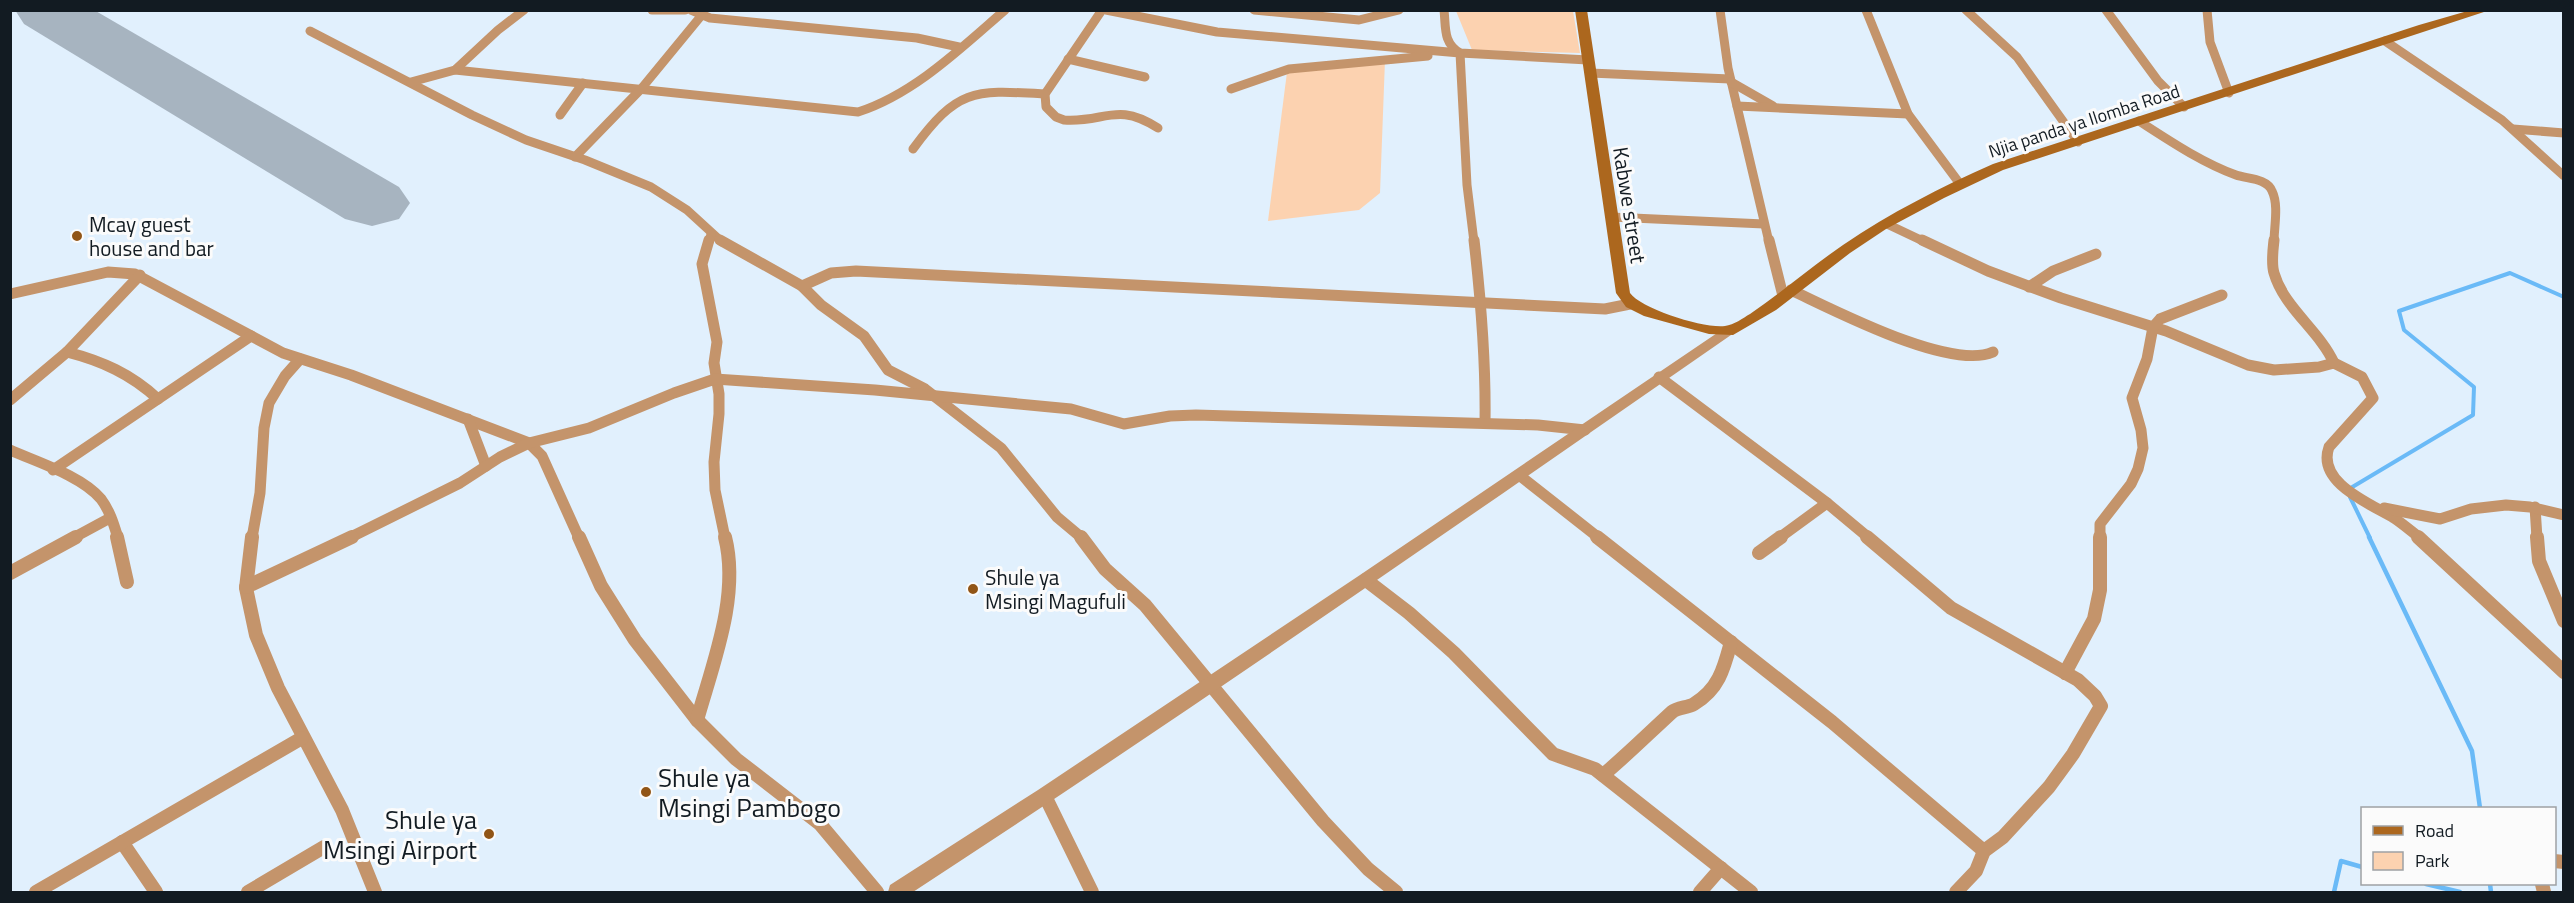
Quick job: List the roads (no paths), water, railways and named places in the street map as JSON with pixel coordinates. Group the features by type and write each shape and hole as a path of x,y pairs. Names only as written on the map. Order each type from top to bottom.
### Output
{"main road":[{"name":"Kabwe street","path":"1581,10 1623,293 1630,304"},
{"name":"Njia panda ya Ilomba Road","path":"1726,332 1755,317 1846,249 1887,224 1960,184 1998,167 2229,93 2462,13 2485,10"},
{"path":"1630,304 1658,315 1726,332"}],"street":[{"path":"455,70 498,30 524,10"},
{"path":"652,10 685,10"},
{"path":"691,10 701,16 917,38 959,47"},
{"path":"411,82 455,70 858,112 879,106 1005,10"},
{"path":"1158,128 1139,117 1118,113 1074,121 1061,119 1048,111 1044,101 1045,93 1104,10 1224,33 1460,53 1731,80 1777,108"},
{"path":"1254,10 1359,20 1399,10"},
{"path":"1444,10 1448,42 1460,53 1467,185 1481,300 1486,377 1485,423"},
{"path":"1720,10 1731,80 1764,224 1787,293 1932,350 1973,357 1994,352"},
{"path":"1866,10 1908,114 1960,184"},
{"path":"1966,10 2017,57 2078,142"},
{"path":"2106,10 2158,81 2184,107"},
{"path":"2207,10 2206,24 2213,51 2229,93"},
{"path":"575,157 641,89 701,16"},
{"path":"310,31 498,128 633,178 669,197 699,220 711,234 753,261 802,286 820,305 864,336 888,370 915,383 936,397 1001,448 1057,517 1083,539 1105,569 1145,605 1323,821 1368,869 1396,892"},
{"path":"2385,41 2476,101 2513,129 2564,176"},
{"path":"1231,89 1289,69 1447,52"},
{"path":"1068,60 1145,77"},
{"path":"560,115 582,83"},
{"path":"913,149 936,121 958,101 968,96 991,93 1045,93"},
{"path":"1737,106 1908,114"},
{"path":"2139,121 2210,164 2243,178 2262,182 2271,190 2274,202 2273,271 2276,281 2304,322 2325,345 2334,363 2362,377 2373,398 2366,410 2334,440 2327,455 2331,471 2347,490 2393,518 2427,545 2563,671"},
{"path":"2513,129 2564,133"},
{"path":"1611,218 1764,224"},
{"path":"1887,224 1988,271 2029,287 2153,327 2260,368 2319,367 2334,363"},
{"path":"697,720 730,587 726,541 715,489 714,462 719,394 715,379 717,342 702,264 711,234"},
{"path":"2029,287 2042,276 2067,263 2096,254"},
{"path":"10,294 108,272 123,271 140,275 251,336 300,359 351,375 529,443 542,456 601,586 635,640 697,720 736,759 820,824 877,892"},
{"path":"802,286 831,273 856,271 1332,296 1481,300 1605,309 1621,308 1630,304"},
{"path":"10,400 67,352 140,275"},
{"path":"2065,673 2094,619 2100,590 2100,524 2131,484 2138,469 2143,448 2141,430 2132,398 2147,359 2153,327 2160,319 2222,295"},
{"path":"897,892 1210,686 1726,332"},
{"path":"53,470 251,336"},
{"path":"67,352 115,367 140,381 158,399"},
{"path":"300,359 275,388 266,409 262,488 246,570 247,604 263,652 302,738 347,819 375,892"},
{"path":"1659,377 1827,503 1951,609 2078,680 2095,696 2101,706 2049,787 2003,837 1984,851 1976,871 1956,892"},
{"path":"246,587 312,557 460,483 529,443 589,428 715,379 875,390 1071,409 1124,424 1196,415 1485,423 1585,430"},
{"path":"468,419 486,466"},
{"path":"10,450 53,470 100,497 110,518 127,582"},
{"path":"1519,475 1832,722 1984,851"},
{"path":"2360,500 2392,510 2440,519 2448,519 2473,509 2535,507 2564,515"},
{"path":"1759,553 1827,503"},
{"path":"2535,507 2539,561 2564,621"},
{"path":"10,573 110,518"},
{"path":"1366,580 1409,613 1454,653 1559,759 1588,765 1603,775 1751,892"},
{"path":"1603,775 1634,750 1676,710 1692,705 1707,694 1723,673 1731,642"},
{"path":"36,892 302,738"},
{"path":"1045,796 1092,892"},
{"path":"122,842 156,892"},
{"path":"248,892 324,847"},
{"path":"1700,892 1721,868"}],"waterway":[{"path":"2349,489 2473,415 2474,387 2404,330 2399,311 2510,273 2564,297"},
{"path":"2350,497 2370,538"},
{"path":"2369,537 2472,751 2480,807"},
{"path":"2334,892 2341,861 2361,867"},
{"path":"2430,885 2460,892"},
{"path":"2490,885 2491,892"}],"place":[{"name":"Mcay guest house and bar","path":"77,236"},
{"name":"Shule ya Msingi Magufuli","path":"973,589"},
{"name":"Shule ya Msingi Pambogo","path":"646,792"},
{"name":"Shule ya Msingi Airport","path":"489,834"}]}
